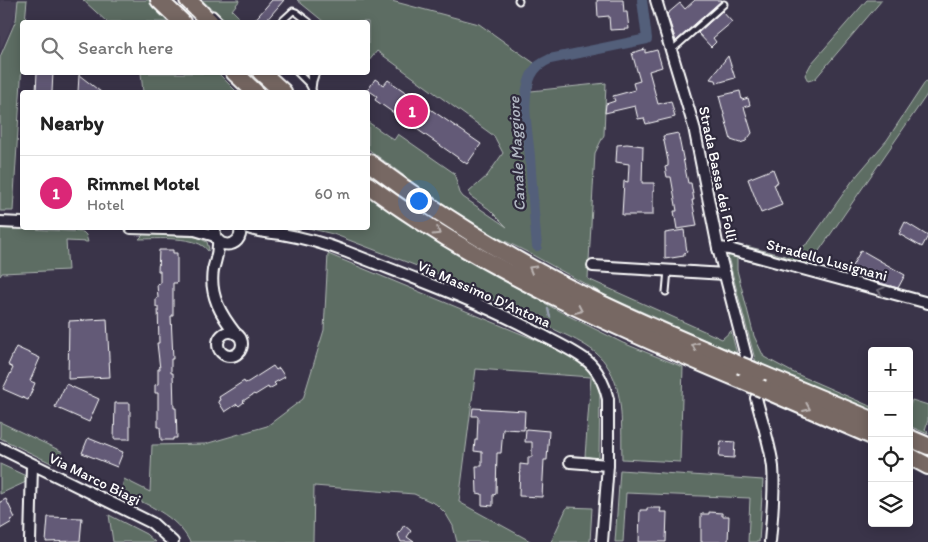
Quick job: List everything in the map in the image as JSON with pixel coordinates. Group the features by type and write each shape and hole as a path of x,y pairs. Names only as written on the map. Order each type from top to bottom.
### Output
{"highway":[{"path":"159,0 180,20"},
{"path":"188,0 210,17"},
{"path":"237,75 253,90"},
{"path":"264,75 281,90"},
{"path":"370,163 447,218 507,255 624,314 743,367 759,387 868,428"},
{"path":"370,186 446,238 514,278 603,321 743,367"},
{"path":"759,387 844,410 868,428"},
{"path":"913,433 928,439"},
{"path":"913,440 928,446"},
{"path":"913,454 928,461"},
{"path":"913,458 928,466"}],"street":[{"name":"Strada Bassa dei Folli","path":"656,0 696,132 743,367"},
{"path":"0,222 20,223"},
{"path":"202,230 216,235 225,245 234,242"},
{"path":"223,317 222,335 218,342 219,349 225,355 233,355 241,347 240,339 223,317 214,298 211,284 214,267 218,258 234,242 240,230"},
{"name":"Via Massimo D'Antona","path":"253,230 261,233 280,234 322,242 497,312 572,351 587,361 596,371 606,389 608,399 608,465 602,542"},
{"name":"Via Massimo D'Antona","path":"234,242 261,233"},
{"path":"216,235 218,258"},
{"name":"Stradello Lusignani","path":"718,248 729,249 928,303"},
{"path":"593,266 725,274"},
{"path":"222,335 228,332 236,334"},
{"path":"759,387 773,467 773,505 770,542"},
{"name":"Via Marco Biagi","path":"0,448 152,524 173,542"},
{"path":"570,462 608,465"},
{"path":"30,542 32,464"}],"lane":[{"path":"672,50 724,4"},
{"path":"283,20 293,11 306,20"},
{"path":"300,75 312,90"},
{"path":"309,75 312,90"},
{"path":"313,90 312,81 315,75"},
{"path":"389,170 447,218"},
{"path":"666,292 668,270"}],"shaded area":[{"path":"0,0 18,0 14,20 0,52"}],"green space":[{"path":"18,0 27,0 25,20 20,20 21,75 13,211 0,211 0,57 16,20"},
{"path":"83,0 149,0 168,20 105,20"},
{"path":"202,0 240,0 232,10 239,20 224,20"},
{"path":"297,0 388,0 479,24 541,68 534,78 531,91 606,83 604,135 595,153 588,279 722,339 731,331 737,354 609,297 493,235 430,195 370,150 370,123 394,140 398,134 454,173 463,197 507,227 489,209 470,196 469,192 487,176 503,153 494,136 377,51 370,60 370,20 322,20"},
{"path":"867,0 882,0 815,79 808,81 805,75 811,64"},
{"path":"141,75 220,75 235,90 143,90"},
{"path":"926,81 928,82 928,93 808,267 747,251 746,246 789,257 809,242 853,180 887,140"},
{"path":"370,197 398,218 458,255 559,311 623,343 683,367 680,462 622,459 622,422 616,386 603,360 586,346 443,276 333,234 316,230 370,230"},
{"path":"0,227 20,228 20,230 83,232 86,235 88,242 66,241 68,270 2,273 0,276"},
{"path":"144,234 197,237 207,242 209,249 208,251 195,242 186,240 139,239"},
{"path":"732,253 928,305 928,308 737,258 737,270 754,336 764,357 792,372 868,405 868,411 756,363 728,257"},
{"path":"328,254 570,354 590,368 600,388 599,459 585,456 591,377 476,369 459,502 532,542 457,542 453,526 446,514 436,504 414,494 314,486 313,542 190,542 177,524 169,518 151,506 121,493 124,479 150,492 152,445 205,444 267,426 303,399 324,330"},
{"path":"913,400 928,405 928,420 925,430 928,434 913,428"},
{"path":"0,422 63,452 51,463 0,438"},
{"path":"0,464 26,476 26,482 0,494"},
{"path":"620,470 763,480 759,542 748,542 750,498 626,493 623,542 615,542"},
{"path":"567,507 592,508 590,542 551,542"},
{"path":"109,515 146,534 155,542 113,542"}],"building":[{"path":"272,0 284,0 267,20 255,20"},
{"path":"597,0 623,0 629,29 610,30 609,16 598,17"},
{"path":"695,0 722,0 676,41 667,14 680,3 685,9"},
{"path":"722,11 732,22 713,38 716,42 711,47 698,33"},
{"path":"645,49 645,53 657,50 662,67 649,71 658,104 671,101 675,117 646,124 644,118 638,119 635,106 605,113 606,104 615,101 613,96 635,90 633,83 640,81 632,53"},
{"path":"728,56 735,78 717,83 716,80 710,79"},
{"path":"37,75 53,75 52,90 36,90"},
{"path":"79,75 98,90 78,90"},
{"path":"375,79 384,85 388,80 481,144 467,164 375,100 377,96 368,90"},
{"path":"740,91 742,100 748,98 750,105 744,107 752,133 746,141 740,143 731,140 719,96"},
{"path":"678,133 688,183 691,183 697,226 677,229 674,211 677,211 671,177 667,177 665,167 668,166 668,161 663,136"},
{"path":"617,145 643,146 642,183 654,183 653,215 622,215 624,181 628,182 629,164 616,162"},
{"path":"773,169 778,182 774,184 782,205 761,213 748,179"},
{"path":"905,222 928,236 922,247 899,234"},
{"path":"684,230 687,252 684,253 684,256 665,259 665,233"},
{"path":"159,250 173,250 173,253 177,253 177,283 173,283 173,316 171,316 173,359 171,359 171,373 173,373 177,438 173,438 173,440 161,440 160,427 158,427 158,393 155,393 155,385 158,384 158,369 160,369 157,343 159,343 158,307 156,307 156,299 158,298 157,284 160,283 160,271 158,271"},
{"path":"861,250 905,275 898,288 876,282 851,268"},
{"path":"107,319 110,377 68,379 69,321"},
{"path":"16,347 40,358 30,381 35,383 28,400 3,389 13,368 8,365"},
{"path":"273,366 276,370 279,368 285,377 274,383 276,385 254,394 239,406 237,404 225,412 218,401 220,400 219,397"},
{"path":"66,384 99,399 89,422 55,407"},
{"path":"115,403 130,403 130,439 114,439"},
{"path":"473,408 525,411 524,430 503,429 501,453 497,453 496,494 493,495 493,506 482,505 482,494 477,493 476,466 482,466 482,452 474,451 475,440 477,440 478,416 472,416"},
{"path":"526,429 549,431 547,460 544,460 542,497 519,496 520,464 528,465 528,457 532,457 532,442 525,442"},
{"path":"88,438 123,452 117,467 82,453"},
{"path":"721,441 735,442 734,458 719,457"},
{"path":"6,499 15,518 0,529 0,502"},
{"path":"647,508 661,508 660,512 667,512 666,542 639,542 640,510 647,510"},
{"path":"709,512 722,513 722,516 729,516 728,542 701,542 701,514 709,514"},
{"path":"48,517 82,518 80,541 46,542"},
{"path":"404,525 411,531 407,537 414,542 401,542 398,535"}],"waterway":[{"name":"Canale Maggiore","path":"537,246 525,106 531,76 534,70 550,59 647,39 642,0"},
{"path":"548,309 550,317"}],"place":[{"name":"Rimmel Motel","path":"412,111"}]}
